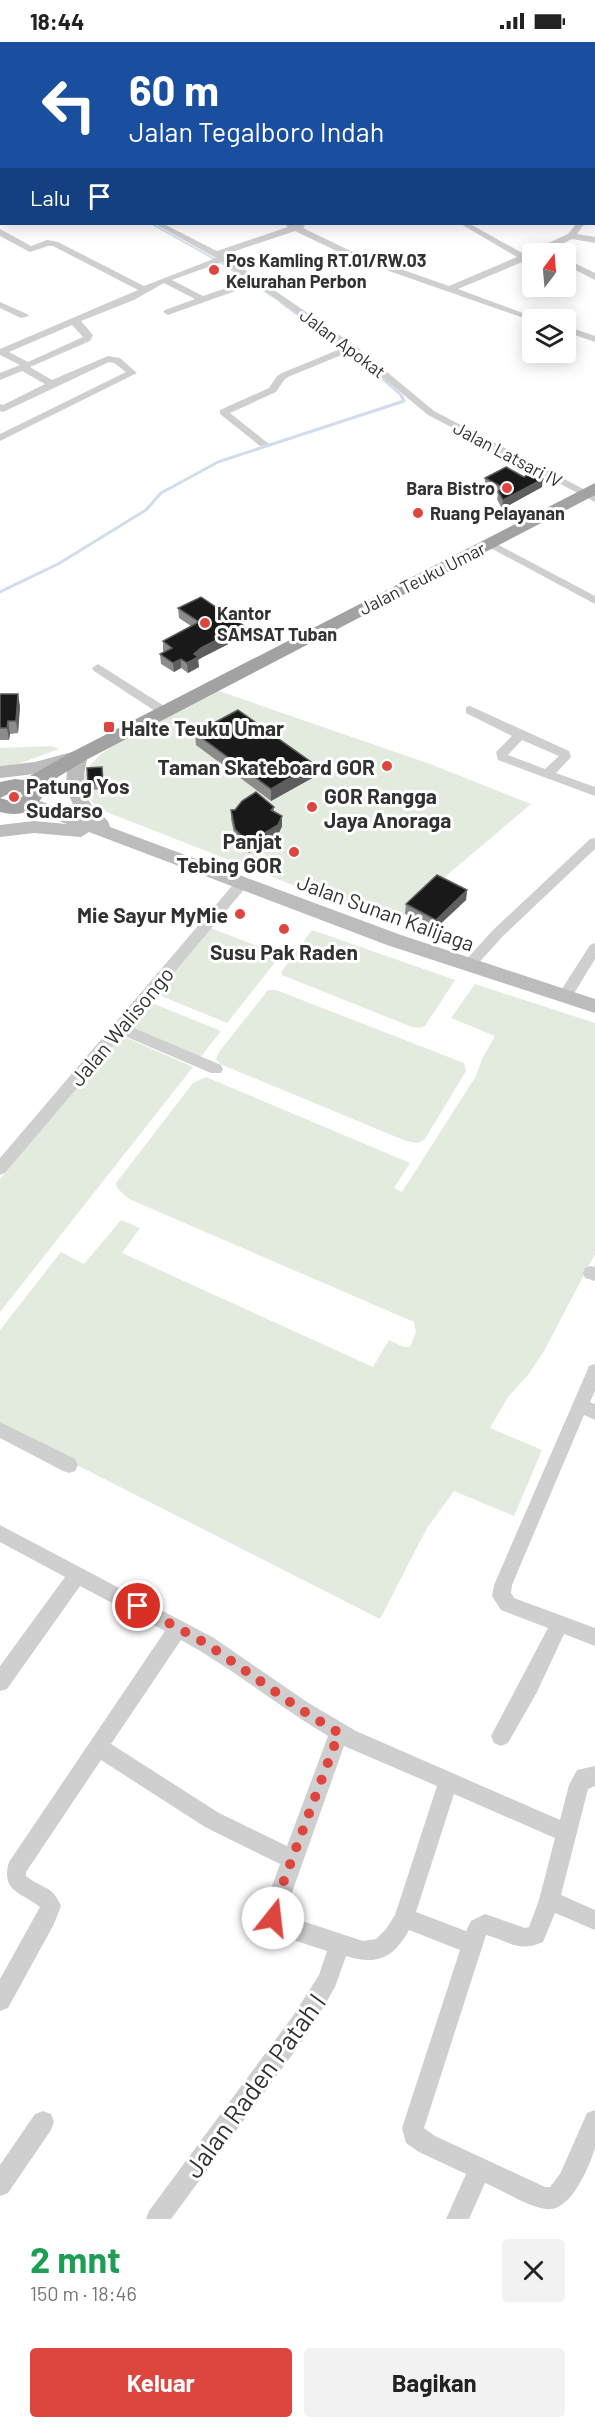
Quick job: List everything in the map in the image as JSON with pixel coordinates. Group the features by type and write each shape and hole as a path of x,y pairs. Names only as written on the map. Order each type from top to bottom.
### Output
{"highway":[{"name":"Jalan Teuku Umar","path":"28,795 79,756 489,543 592,494"},
{"path":"0,791 15,785 28,795 14,808 0,805"}],"main road":[{"path":"0,772 35,768 79,756 73,780 84,808 94,819 123,838"},
{"name":"Jalan Sunan Kalijaga","path":"28,795 123,838 242,883 469,965 595,1006"},
{"path":"0,831 20,828 55,828 123,838"}],"street":[{"name":"Jalan Apokat","path":"161,225 251,282 347,349 431,413"},
{"path":"467,225 522,248"},
{"path":"576,237 578,225"},
{"path":"52,384 2,352 292,226 352,255 522,314"},
{"path":"0,232 30,249 45,244 55,244 144,290"},
{"path":"562,243 576,237 595,242"},
{"path":"450,288 522,260"},
{"path":"576,267 595,277"},
{"path":"165,280 203,300"},
{"path":"168,312 251,282"},
{"path":"0,305 24,316"},
{"path":"0,377 88,338 88,335 75,323 78,318"},
{"path":"576,332 595,339"},
{"path":"264,444 223,413 274,389 282,377 347,349"},
{"path":"0,438 132,373 117,360 108,359 1,409"},
{"name":"Jalan Latsari IV","path":"431,413 592,494"},
{"path":"489,543 595,601"},
{"path":"98,669 165,712"},
{"path":"470,710 520,735 566,754 547,774"},
{"path":"520,735 502,752 502,757 595,792"},
{"path":"469,965 498,933 595,842"},
{"name":"Jalan Walisongo","path":"0,1169 242,883"},
{"path":"565,996 595,948"},
{"path":"119,1028 216,1069"},
{"path":"595,1371 588,1409 501,1594 502,1599 508,1604 595,1637"},
{"path":"0,1430 69,1465"},
{"path":"0,1533 207,1644 300,1709 339,1733 567,1833"},
{"path":"0,1682 78,1574"},
{"path":"501,1736 530,1685 560,1623"},
{"path":"0,2000 51,1906 49,1900 19,1884 15,1877 16,1869 178,1628"},
{"path":"339,1733 273,1911 274,1921 284,1927 373,1952 392,1938 404,1918 448,1782"},
{"path":"98,1746 212,1820 292,1859"},
{"path":"595,1776 588,1775 581,1780 539,1929 530,1938 485,1924 478,1929 413,2128 414,2135 427,2144 544,2198 555,2198 568,2182 595,2121"},
{"path":"549,1900 595,1920"},
{"path":"404,1918 472,1944"},
{"name":"Jalan Raden Patah I","path":"157,2219 301,2024 328,1980 340,1944"},
{"path":"0,2185 43,2122"},
{"path":"457,2219 480,2169"}],"shaded area":[{"name":"GOR Rangga Jaya Anoraga","path":"216,690 430,764 531,804 395,923 104,811 93,802 84,784 87,770 96,759 121,741"},
{"path":"51,746 59,749 18,764 0,766 0,748"},
{"path":"208,927 281,955 227,1023 154,993"},
{"path":"312,930 455,980 425,1026 412,1027 282,975 282,971"},
{"path":"475,984 595,1023 595,1254 544,1351 528,1375 508,1397 490,1428 542,1450 514,1516 454,1491 427,1528 380,1619 0,1426 0,1330 61,1252 84,1264 121,1220 140,1228 122,1253 373,1367 389,1340 404,1347 410,1347 416,1332 414,1322 129,1199 117,1188 116,1183 193,1083 206,1077 410,1163 394,1188 402,1192 476,1076 482,1059 495,1036 451,1018"},
{"path":"268,990 276,990 464,1063 466,1071 425,1139 418,1143 406,1141 220,1064 216,1059 219,1052"},
{"path":"147,1001 221,1031 199,1059 125,1028"},
{"path":"120,1035 193,1067 0,1312 0,1179"}],"building":[{"path":"506,467 524,477 531,472 543,479 503,500 498,491 504,488 485,478"},
{"path":"201,597 244,626 201,648 194,654 198,657 187,663 181,659 173,663 160,654 172,648 163,641 199,622 178,608"},
{"path":"0,694 18,694 16,721 8,721 7,728 0,728"},
{"path":"238,710 314,764 271,789 195,733"},
{"path":"102,767 103,783 88,784 87,768"},
{"path":"256,792 274,807 271,810 282,816 278,825 248,843 235,829 231,810 235,810 242,801"},
{"path":"437,875 467,890 436,920 406,904"}],"waterway":[{"path":"154,225 218,261 283,303"},
{"path":"0,592 58,564 146,510 161,493 218,462 404,401 401,395 373,370 281,302"}],"place":[{"name":"Pos Kamling RT.01/RW.03 Kelurahan Perbon","path":"214,270"},
{"name":"Bara Bistro","path":"507,488"},
{"name":"Ruang Pelayanan","path":"418,513"},
{"name":"Kantor SAMSAT Tuban","path":"205,623"},
{"name":"Halte Teuku Umar","path":"109,727"},
{"name":"Taman Skateboard GOR","path":"387,766"},
{"name":"Patung Yos Sudarso","path":"14,797"},
{"name":"GOR Rangga Jaya Anoraga","path":"312,807"},
{"name":"Panjat Tebing GOR","path":"294,852"},
{"name":"Mie Sayur MyMie","path":"240,914"},
{"name":"Susu Pak Raden","path":"284,929"}],"route":[{"path":"138,1606 207,1644 300,1709 339,1733 276,1902 273,1918"}]}
